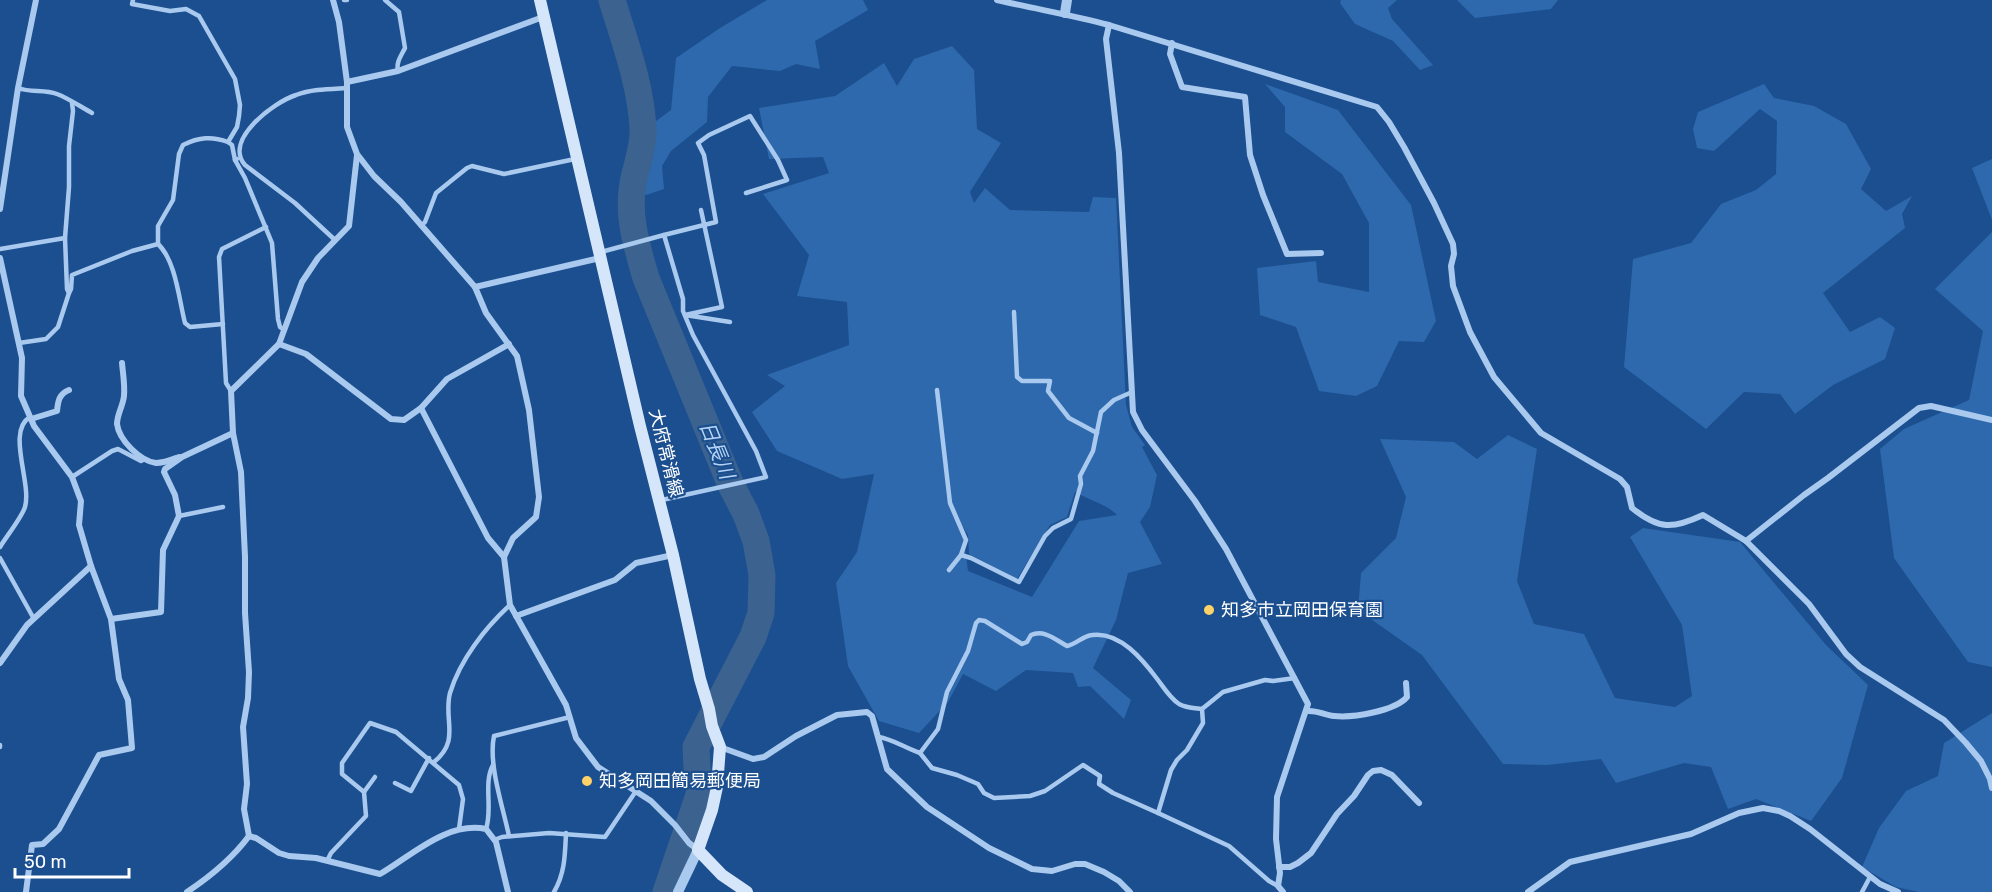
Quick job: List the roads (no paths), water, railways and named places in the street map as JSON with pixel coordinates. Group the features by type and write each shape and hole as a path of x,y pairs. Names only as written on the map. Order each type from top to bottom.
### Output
{"main road":[{"name":"大府常滑線","path":"540,0 673,555 700,679 720,747 714,802 694,847"},
{"path":"694,847 722,875 747,892"}],"street":[{"path":"0,208 18,88 36,0"},
{"path":"333,0 339,22 347,85 347,127 357,154 374,176 475,287 486,313 517,356 529,410 538,497 536,517 513,538 504,557 510,604 566,705 576,738 598,767 651,801 694,847 678,892"},
{"path":"997,0 1065,13 1172,43 1377,107 1404,147 1453,244 1454,254 1451,266 1453,286 1470,332 1494,377 1541,433 1620,479 1627,487 1632,508 1653,521 1665,526 1682,525 1703,515 1746,541 1809,604 1846,654 1860,667 1944,720 1966,742 1981,761 1992,788"},
{"path":"1065,13 1067,0"},
{"path":"347,85 398,71 544,17"},
{"path":"1109,26 1106,39 1119,153 1133,412 1142,430 1195,501 1226,549 1308,704 1277,797 1276,839 1281,889"},
{"path":"1172,43 1170,54 1182,87 1245,97 1250,155 1287,254 1321,253"},
{"path":"187,892 223,866 249,836 244,809 247,784 243,727 248,698 249,672 245,613 245,557 240,472 233,433 231,391 279,344 302,282 318,258 350,226 357,154"},
{"path":"475,287 600,255"},
{"path":"0,258 22,358 21,396 31,418 72,477 81,501 80,525 91,566 111,619 119,679 128,700 132,748 99,755 59,829 43,844 32,845 26,892"},
{"path":"279,344 306,354 391,419 404,420 421,408 447,379 508,344"},
{"path":"122,363 124,395 117,424 126,441 145,459 154,463 182,457 233,433"},
{"path":"31,418 57,411 58,400 69,390"},
{"path":"1746,541 1919,408 1930,406 1992,420"},
{"path":"421,408 488,538 504,557"},
{"path":"111,619 161,612 162,550 178,516 175,495 164,472 182,457"},
{"path":"516,616 615,580 636,563 673,555"},
{"path":"0,663 27,625 91,566"},
{"path":"1306,711 1314,710 1341,716 1381,710 1401,704 1407,697 1406,683"},
{"path":"720,747 753,759 764,757 796,736 837,715 867,712 872,716 887,769 927,807 989,848 1032,869 1052,871 1076,864 1092,866 1119,881 1130,892"},
{"path":"1279,867 1290,867 1311,853 1337,814 1373,771 1381,770 1392,776 1419,803"},
{"path":"1529,892 1570,862 1691,834 1739,813 1763,808 1790,816 1870,877 1898,892"},
{"path":"249,836 279,853 327,861 380,874 424,845 459,829 476,827 486,829 494,840 508,892"}],"lane":[{"path":"133,0 132,4 170,11 179,9 194,12 199,16 235,79 240,105 239,116 237,127 228,142"},
{"path":"385,0 399,12 401,21 405,48 399,58 398,71"},
{"path":"178,2 179,9"},
{"path":"237,159 241,141 251,127 280,103 294,95 347,85"},
{"path":"18,88 59,95 92,112"},
{"path":"69,293 65,238 72,103"},
{"path":"600,255 716,222 704,155 698,143 709,135 750,116 778,160 787,180 746,193"},
{"path":"223,324 190,327 185,323 171,265 166,253 158,244 158,226 173,200 179,154 183,145 205,137 216,138 232,145 266,227 274,254 278,319 280,327 284,330"},
{"path":"421,226 425,222 436,193 467,168 472,166 504,174 578,158"},
{"path":"237,159 295,203 335,240"},
{"path":"684,315 722,307 701,210"},
{"path":"231,391 225,383 219,257 222,249 266,227"},
{"path":"659,501 766,477 756,451 684,315 683,299 664,235"},
{"path":"0,249 65,238"},
{"path":"19,343 46,339 58,327 71,289 72,275 132,251 158,244"},
{"path":"1014,312 1017,377 1022,381 1050,381 1048,391 1069,418 1097,433"},
{"path":"684,315 730,322"},
{"path":"937,390 950,503 966,540 961,555 949,570"},
{"path":"961,555 1019,582 1045,536 1053,528 1071,519 1081,484 1080,476 1093,451 1101,412 1114,400 1132,392"},
{"path":"0,548 25,508 26,489 20,428 25,420 31,418"},
{"path":"72,477 118,449 141,461 145,459"},
{"path":"178,516 223,507"},
{"path":"0,558 34,619"},
{"path":"395,783 411,791 432,760 441,756 447,747 451,732 449,696 453,686 480,636 510,604"},
{"path":"920,753 938,729 947,692 968,651 976,623 979,620 985,621 1022,644 1037,632 1067,646 1086,636 1105,635 1130,648 1150,668 1171,696 1179,704 1187,707 1202,709 1223,692 1265,680 1295,678"},
{"path":"1158,813 1171,770 1187,750 1203,723 1202,709"},
{"path":"509,836 493,765 494,736 570,717"},
{"path":"364,792 342,774 342,763 370,723 396,732 459,785 464,799 459,829"},
{"path":"878,737 920,753 932,768 978,784 984,793 993,798 1030,796 1045,791 1083,765 1100,776 1099,784 1113,794 1230,846 1281,889"},
{"path":"486,829 489,821 489,775 493,765"},
{"path":"327,861 331,853 366,816 364,792 375,777"},
{"path":"494,840 549,832 605,837 636,792"},
{"path":"554,892 562,876 565,862 566,833"},
{"path":"1862,892 1870,877"}],"waterway":[{"name":"日長川","path":"612,0 632,64 642,113 642,143 631,195 632,219 639,255 646,278 730,483 746,514 756,541 762,575 761,613 753,637 696,747 700,792 666,892"}],"place":[{"name":"知多市立岡田保育園","path":"1209,610"},
{"name":"知多岡田簡易郵便局","path":"587,781"}]}
